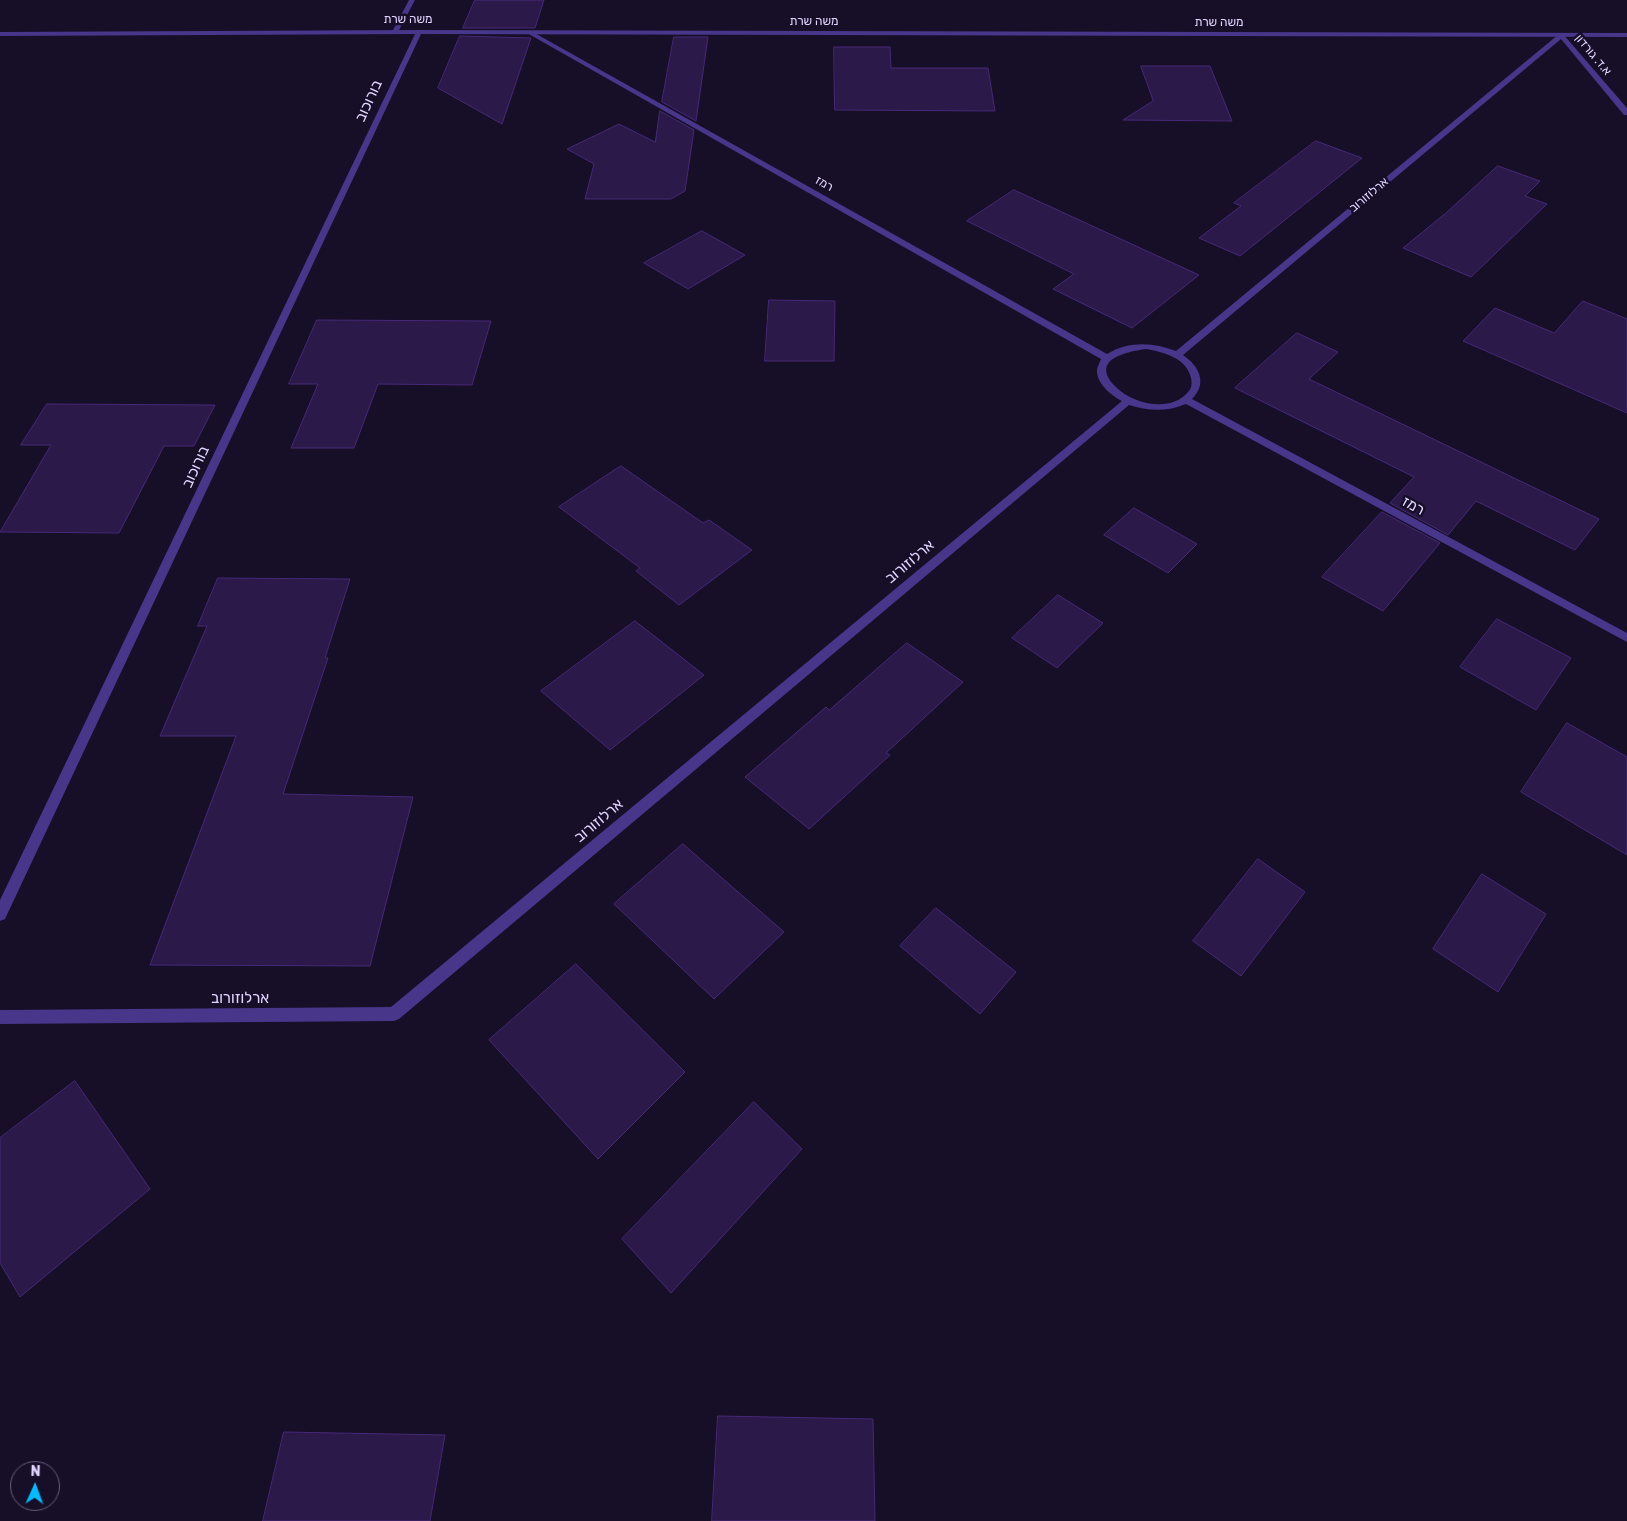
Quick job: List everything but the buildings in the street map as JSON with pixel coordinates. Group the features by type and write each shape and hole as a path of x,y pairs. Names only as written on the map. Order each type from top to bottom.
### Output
{"street":[{"path":"395,32 412,0"},
{"name":"בורוכוב","path":"0,915 418,32"},
{"name":"משה שרת","path":"0,34 528,32 1627,35"},
{"name":"רמז","path":"528,32 1106,358"},
{"name":"א.ד. גורדון","path":"1561,35 1627,112"},
{"name":"ארלוזורוב","path":"1177,354 1561,35"},
{"path":"1146,346 1177,354 1196,373 1198,383 1194,393 1186,400 1173,405 1159,407 1143,406 1128,401 1106,385 1101,376 1101,366 1106,358 1116,351 1130,347 1146,346"},
{"name":"רמז","path":"1186,400 1627,638"},
{"name":"ארלוזורוב","path":"0,1017 394,1014 1128,401"}]}
